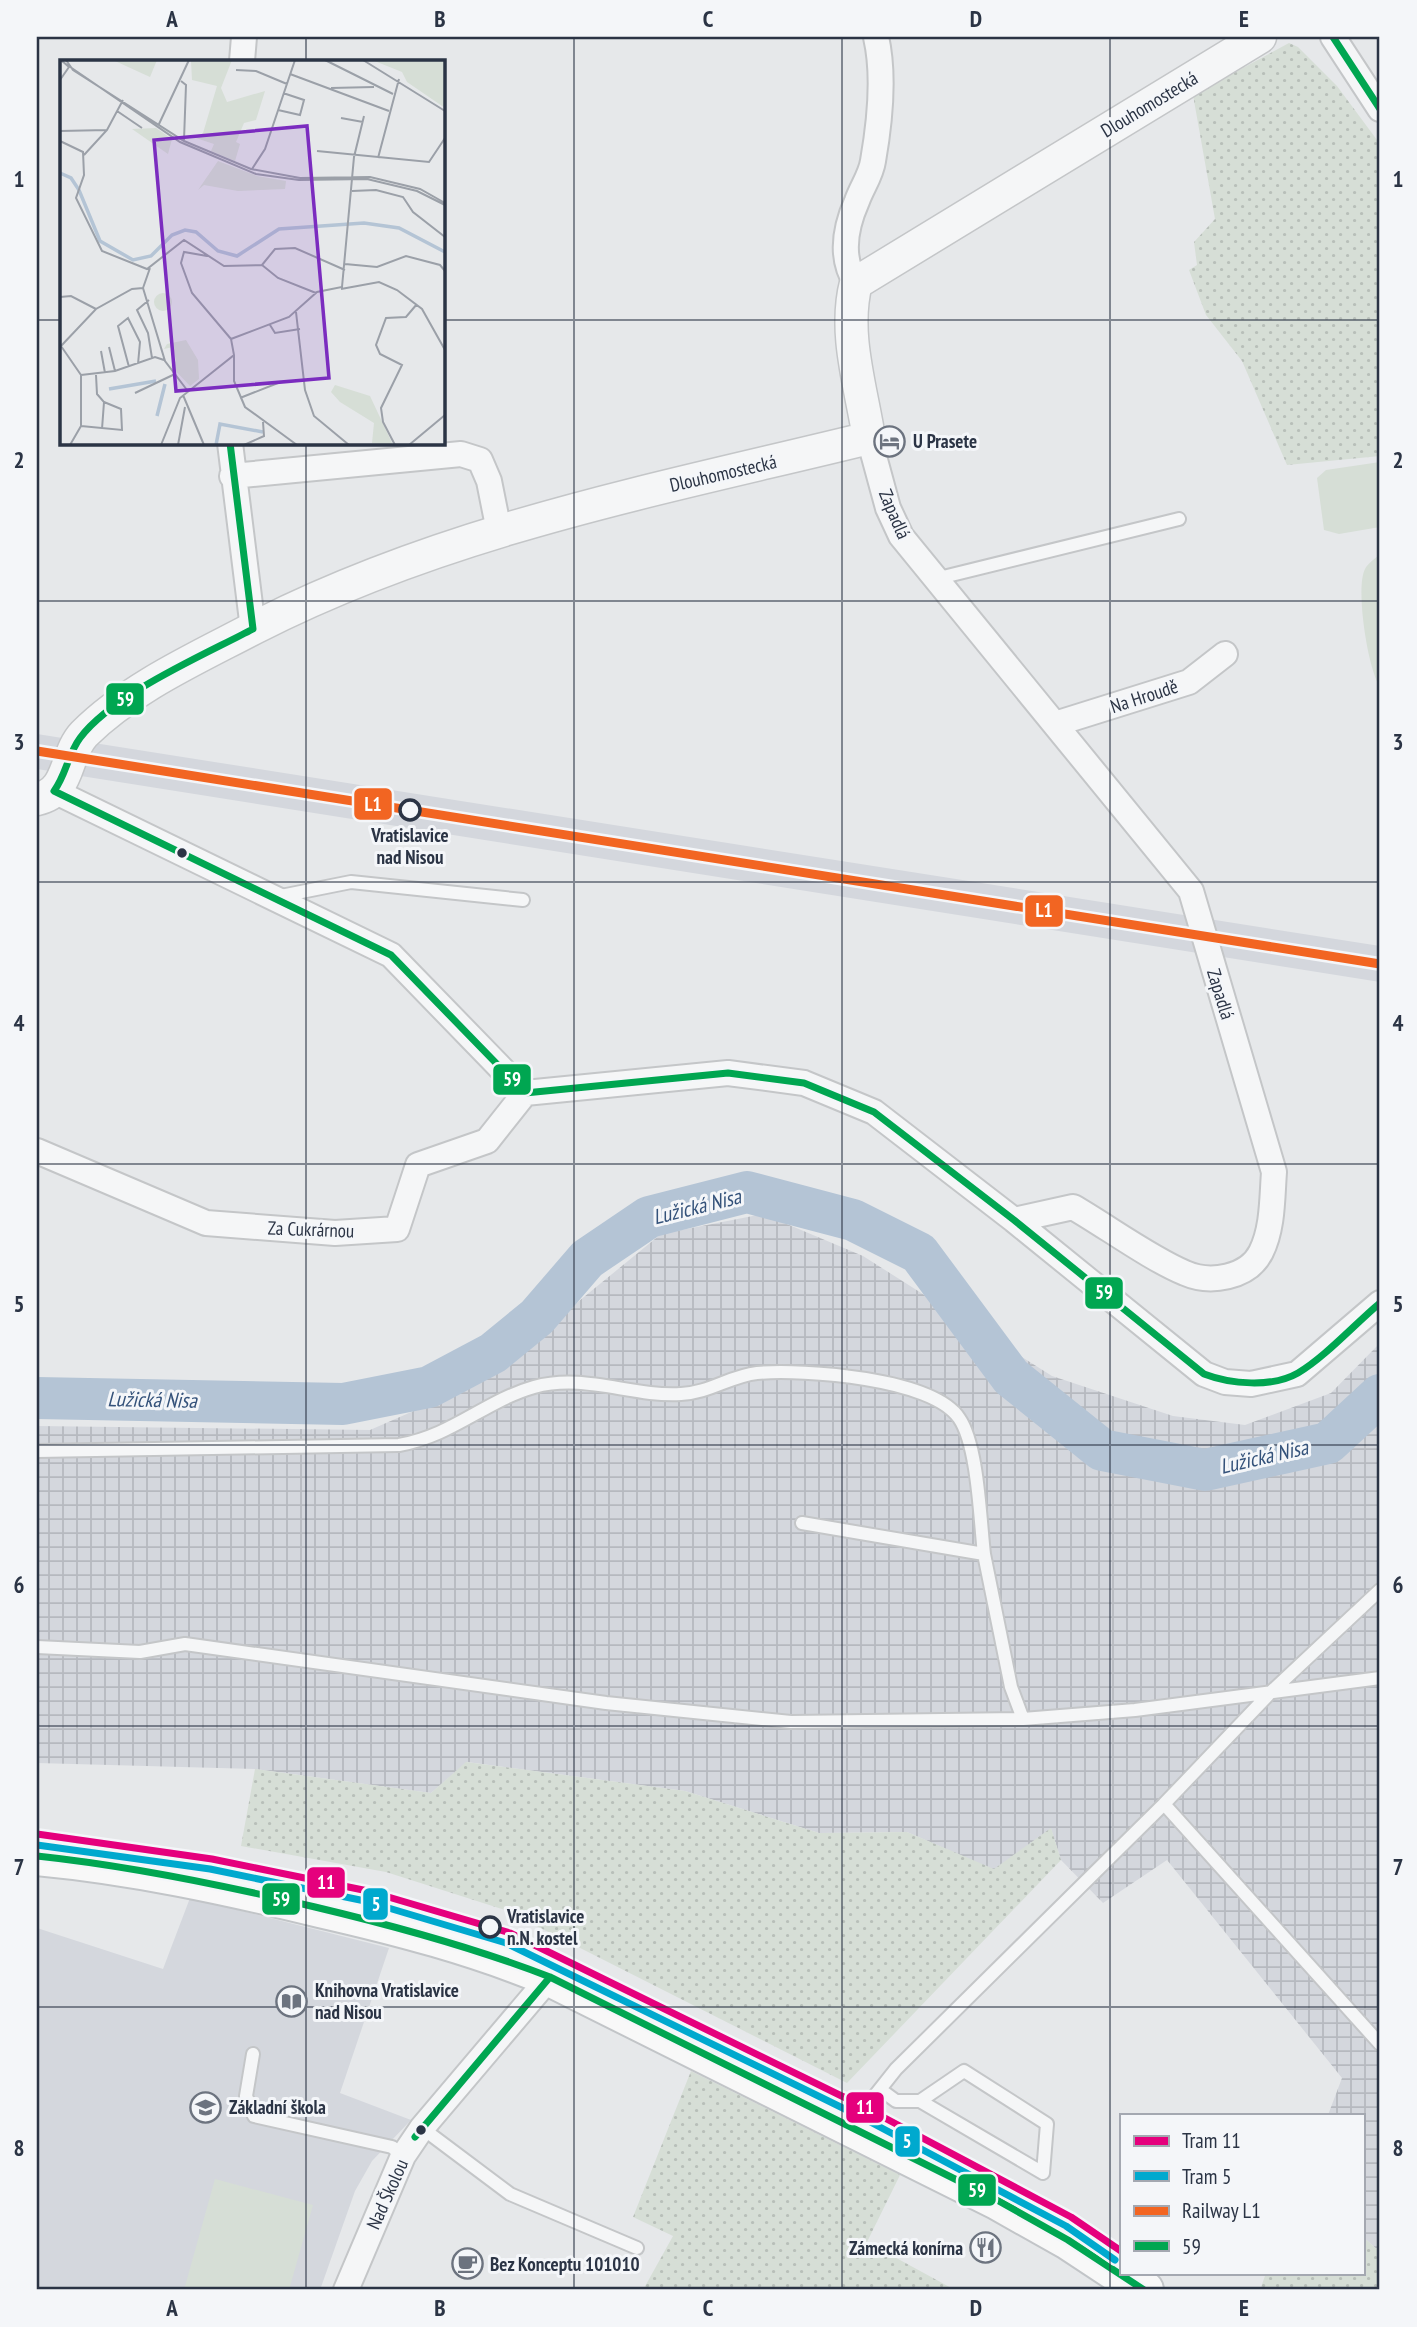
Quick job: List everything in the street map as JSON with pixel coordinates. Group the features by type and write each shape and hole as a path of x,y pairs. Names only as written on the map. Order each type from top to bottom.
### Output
{"main road":[{"path":"37,1856 113,1863 208,1880 420,1931 497,1955 550,1977 852,2125 1059,2235 1144,2290"}],"street":[{"path":"242,60 244,37"},
{"path":"869,438 851,333 849,309 856,283 847,269 844,252 856,202 873,164 880,101 876,37"},
{"name":"Dlouhomostecká","path":"856,283 1260,37"},
{"path":"1333,37 1380,109"},
{"name":"Dlouhomostecká","path":"46,795 64,780 80,738 96,722 161,679 318,596 422,556 554,513 869,438"},
{"name":"Zapadlá","path":"869,438 888,508 897,527 934,579 1191,891 1274,1172 1271,1219 1261,1253 1247,1269 1236,1274 1208,1279 1185,1273 1073,1207 1014,1220"},
{"path":"230,444 253,629"},
{"path":"232,476 461,454 480,460 489,481 499,531"},
{"name":"Na Hroudě","path":"1055,724 1189,682 1225,654"},
{"path":"46,795 275,897 391,956 525,1093 728,1073 804,1083 874,1112 1014,1220 1204,1374 1224,1382 1251,1384 1297,1374 1380,1303"},
{"name":"Za Cukrárnou","path":"37,1151 206,1223 335,1233 397,1229 418,1165 487,1141 525,1093"},
{"name":"Nad Školou","path":"353,2288 403,2156 422,2128 550,1977"}],"lane":[{"path":"934,579 1179,519"},
{"path":"275,897 351,882 523,900"},
{"path":"37,1451 399,1445 444,1433 515,1395 556,1383 576,1381 659,1394 680,1394 699,1392 755,1373 815,1374 870,1381 924,1394 946,1405 960,1419 976,1479 984,1554 1011,1687 1023,1719"},
{"path":"802,1523 984,1554"},
{"path":"852,2125 905,2059 1164,1804 1272,1691 1380,1590"},
{"path":"37,1647 140,1652 185,1644 606,1703 790,1722 1023,1719 1135,1710 1380,1678"},
{"path":"1164,1804 1380,2044"},
{"path":"253,2054 246,2096 254,2116 392,2147 403,2156"},
{"path":"881,2090 896,2101 920,2101 1043,2173 1047,2124 964,2071 920,2101"},
{"path":"422,2128 510,2194 637,2248"}],"shaded area":[{"path":"1289,43 1298,47 1337,86 1380,144 1380,456 1287,465 1242,361 1206,315 1189,270 1197,265 1194,242 1215,219 1193,95"},
{"path":"1380,462 1380,527 1339,534 1324,530 1317,478 1326,470"},
{"path":"1380,554 1380,687 1367,647 1361,593 1365,569"},
{"path":"37,734 1380,946 1380,982 37,769"},
{"path":"763,1214 863,1256 1052,1376 1173,1416 1245,1425 1331,1393 1380,1343 1380,2252 1364,2238 1364,2114 1328,2114 1342,2078 1167,1860 1103,1903 1061,1860 1051,1829 994,1870 907,1832 819,1833 685,1791 467,1762 431,1793 255,1769 37,1763 37,1426 370,1430 480,1382 661,1234"},
{"path":"466,1762 685,1791 819,1833 907,1832 994,1869 1051,1828 1061,1860 847,2083 505,1910 386,1872 241,1846 255,1769 431,1793"},
{"name":"Základní škola","path":"190,1898 389,1948 340,2093 411,2120 372,2161 355,2191 320,2290 37,2290 37,1928 163,1969"},
{"path":"691,2071 900,2175 867,2242 955,2290 643,2290 673,2236 633,2217"},
{"path":"215,2179 313,2205 289,2290 184,2290"},
{"path":"1364,2238 1380,2252 1380,2290 1260,2290 1266,2274 1364,2274"}],"waterway":[{"name":"Lužická Nisa","path":"37,1398 343,1404 429,1387 493,1353 537,1317 587,1259 649,1217 747,1192 853,1220 919,1253 1011,1377 1102,1450 1205,1470 1328,1443 1380,1395"}],"tram line":[{"name":"11","path":"37,1834 212,1859 368,1891 510,1933 866,2108 1071,2217 1120,2250"},
{"name":"5","path":"37,1845 210,1869 365,1901 506,1943 861,2117 1066,2226 1115,2260"}],"rail line":[{"name":"L1","path":"37,751 1380,964"}],"transit line":[{"name":"59","path":"1333,37 1380,109"},
{"name":"59","path":"230,444 253,629 160,677 114,706 80,738 54,791 391,955 525,1093 728,1073 804,1083 874,1112 1014,1220 1204,1374 1251,1383 1288,1378 1318,1359 1380,1303"},
{"name":"59","path":"37,1856 177,1877 315,1907 434,1938 550,1977 997,2200 1068,2240 1144,2290"},
{"name":"59","path":"415,2137 550,1977"}],"place":[{"name":"U Prasete","path":"890,441"},
{"name":"Vratislavice nad Nisou","path":"410,810"},
{"name":"Vratislavice n.N. kostel","path":"490,1927"},
{"name":"Knihovna Vratislavice nad Nisou","path":"292,2001"},
{"name":"Základní škola","path":"206,2107"},
{"name":"Zámecká konírna","path":"986,2248"},
{"name":"Bez Konceptu 101010","path":"467,2264"}]}
